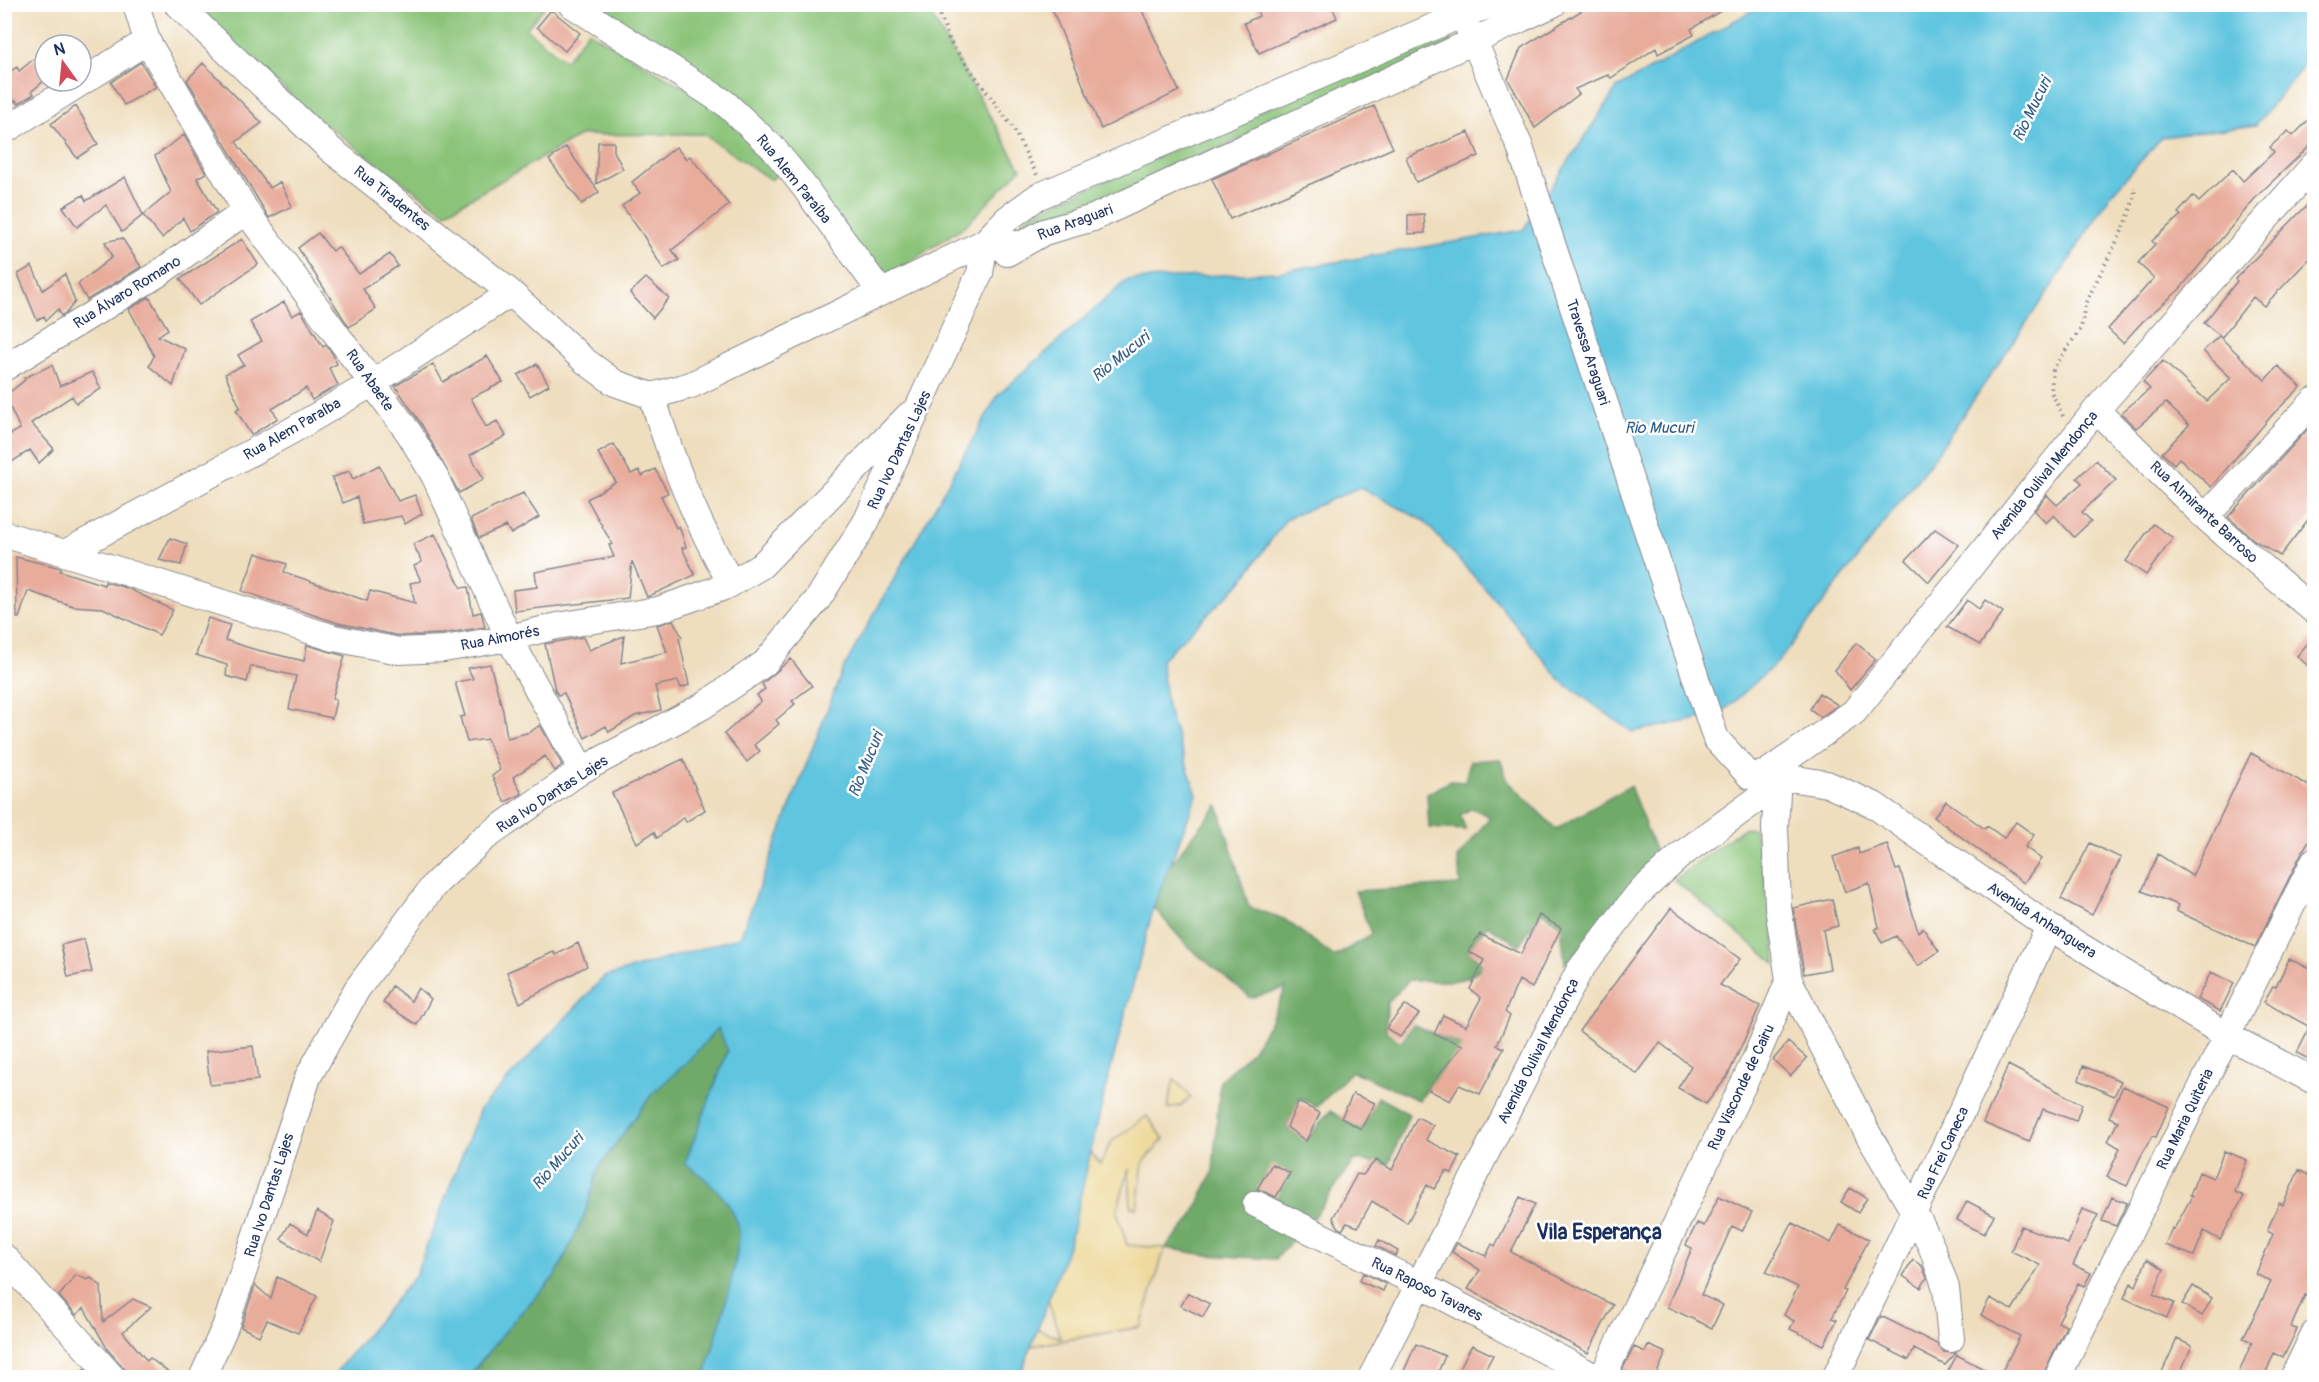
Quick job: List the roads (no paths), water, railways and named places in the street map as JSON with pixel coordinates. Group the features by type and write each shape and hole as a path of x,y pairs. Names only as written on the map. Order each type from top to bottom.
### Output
{"street":[{"name":"Rua Abaete","path":"136,4 147,41 246,211 409,434 435,477 509,638 582,770"},
{"name":"Rua Tiradentes","path":"177,4 330,149 511,293 585,361 615,382 652,396"},
{"name":"Rua Alem Paraíba","path":"571,4 725,103 773,148 880,291"},
{"path":"731,584 701,531 675,470 652,396 691,385 880,291 985,242 1007,219 1037,197 1459,10 1494,4"},
{"name":"Rua Araguari","path":"980,273 1019,244 1044,232 1093,218 1553,4"},
{"name":"Travessa Araguari","path":"1459,10 1520,147 1716,739 1750,776 1772,776"},
{"path":"4,131 147,41"},
{"name":"Avenida Oulival Mendonça","path":"1371,1377 1579,971 1638,894 1682,854 1763,795 1772,776 1854,712 2096,410 2314,165"},
{"name":"Rua Álvaro Romano","path":"4,368 158,274 246,211"},
{"path":"985,242 1019,244"},
{"path":"980,273 985,242"},
{"name":"Rua Ivo Dantas Lajes","path":"202,1377 225,1327 308,1077 357,989 435,884 483,839 582,770 703,706 765,663 818,599 860,532 923,401 980,273"},
{"name":"Rua Alem Paraíba","path":"65,554 291,431 371,384 511,293"},
{"name":"Rua Aimorés","path":"8,531 65,554 334,638 399,651 444,649 509,638 557,626 658,610 731,584 761,566 923,401"},
{"path":"2205,517 2314,401"},
{"name":"Rua Almirante Barroso","path":"2096,410 2205,517 2314,611"},
{"path":"1772,776 1778,907 1789,980 1869,1136 1915,1214 1940,1266 1946,1288 1951,1339"},
{"name":"Avenida Anhanguera","path":"1772,776 1827,784 1874,804 2049,927 2226,1035 2314,1081"},
{"name":"Rua Maria Quiteria","path":"2057,1377 2314,861"},
{"name":"Rua Frei Caneca","path":"1835,1377 1915,1214 2049,927"},
{"name":"Rua Visconde de Cairu","path":"1602,1377 1755,1062 1789,980"},
{"name":"Rua Raposo Tavares","path":"1256,1204 1419,1284 1597,1377"},
{"path":"4,1257 113,1377"},
{"path":"2293,1377 2314,1334"}],"water":[{"name":"Rio Mucuri","path":"1762,5 2314,5 2314,53 2256,125 2162,137 2110,196 2064,268 1933,459 1779,661 1719,715 1632,732 1561,681 1497,602 1424,521 1360,487 1286,519 1242,581 1161,660 1167,707 1197,795 1155,902 1107,1082 1070,1241 1020,1377 705,1377 732,1275 739,1236 734,1215 723,1197 709,1182 685,1163 728,1051 718,1028 686,1063 651,1095 599,1167 584,1216 556,1275 515,1319 468,1377 331,1378 415,1276 480,1109 604,977 740,937 843,669 998,395 1127,280 1278,272 1523,230 1617,88"}],"district":[{"name":"Vila Esperança","path":"1599,1232"}]}
